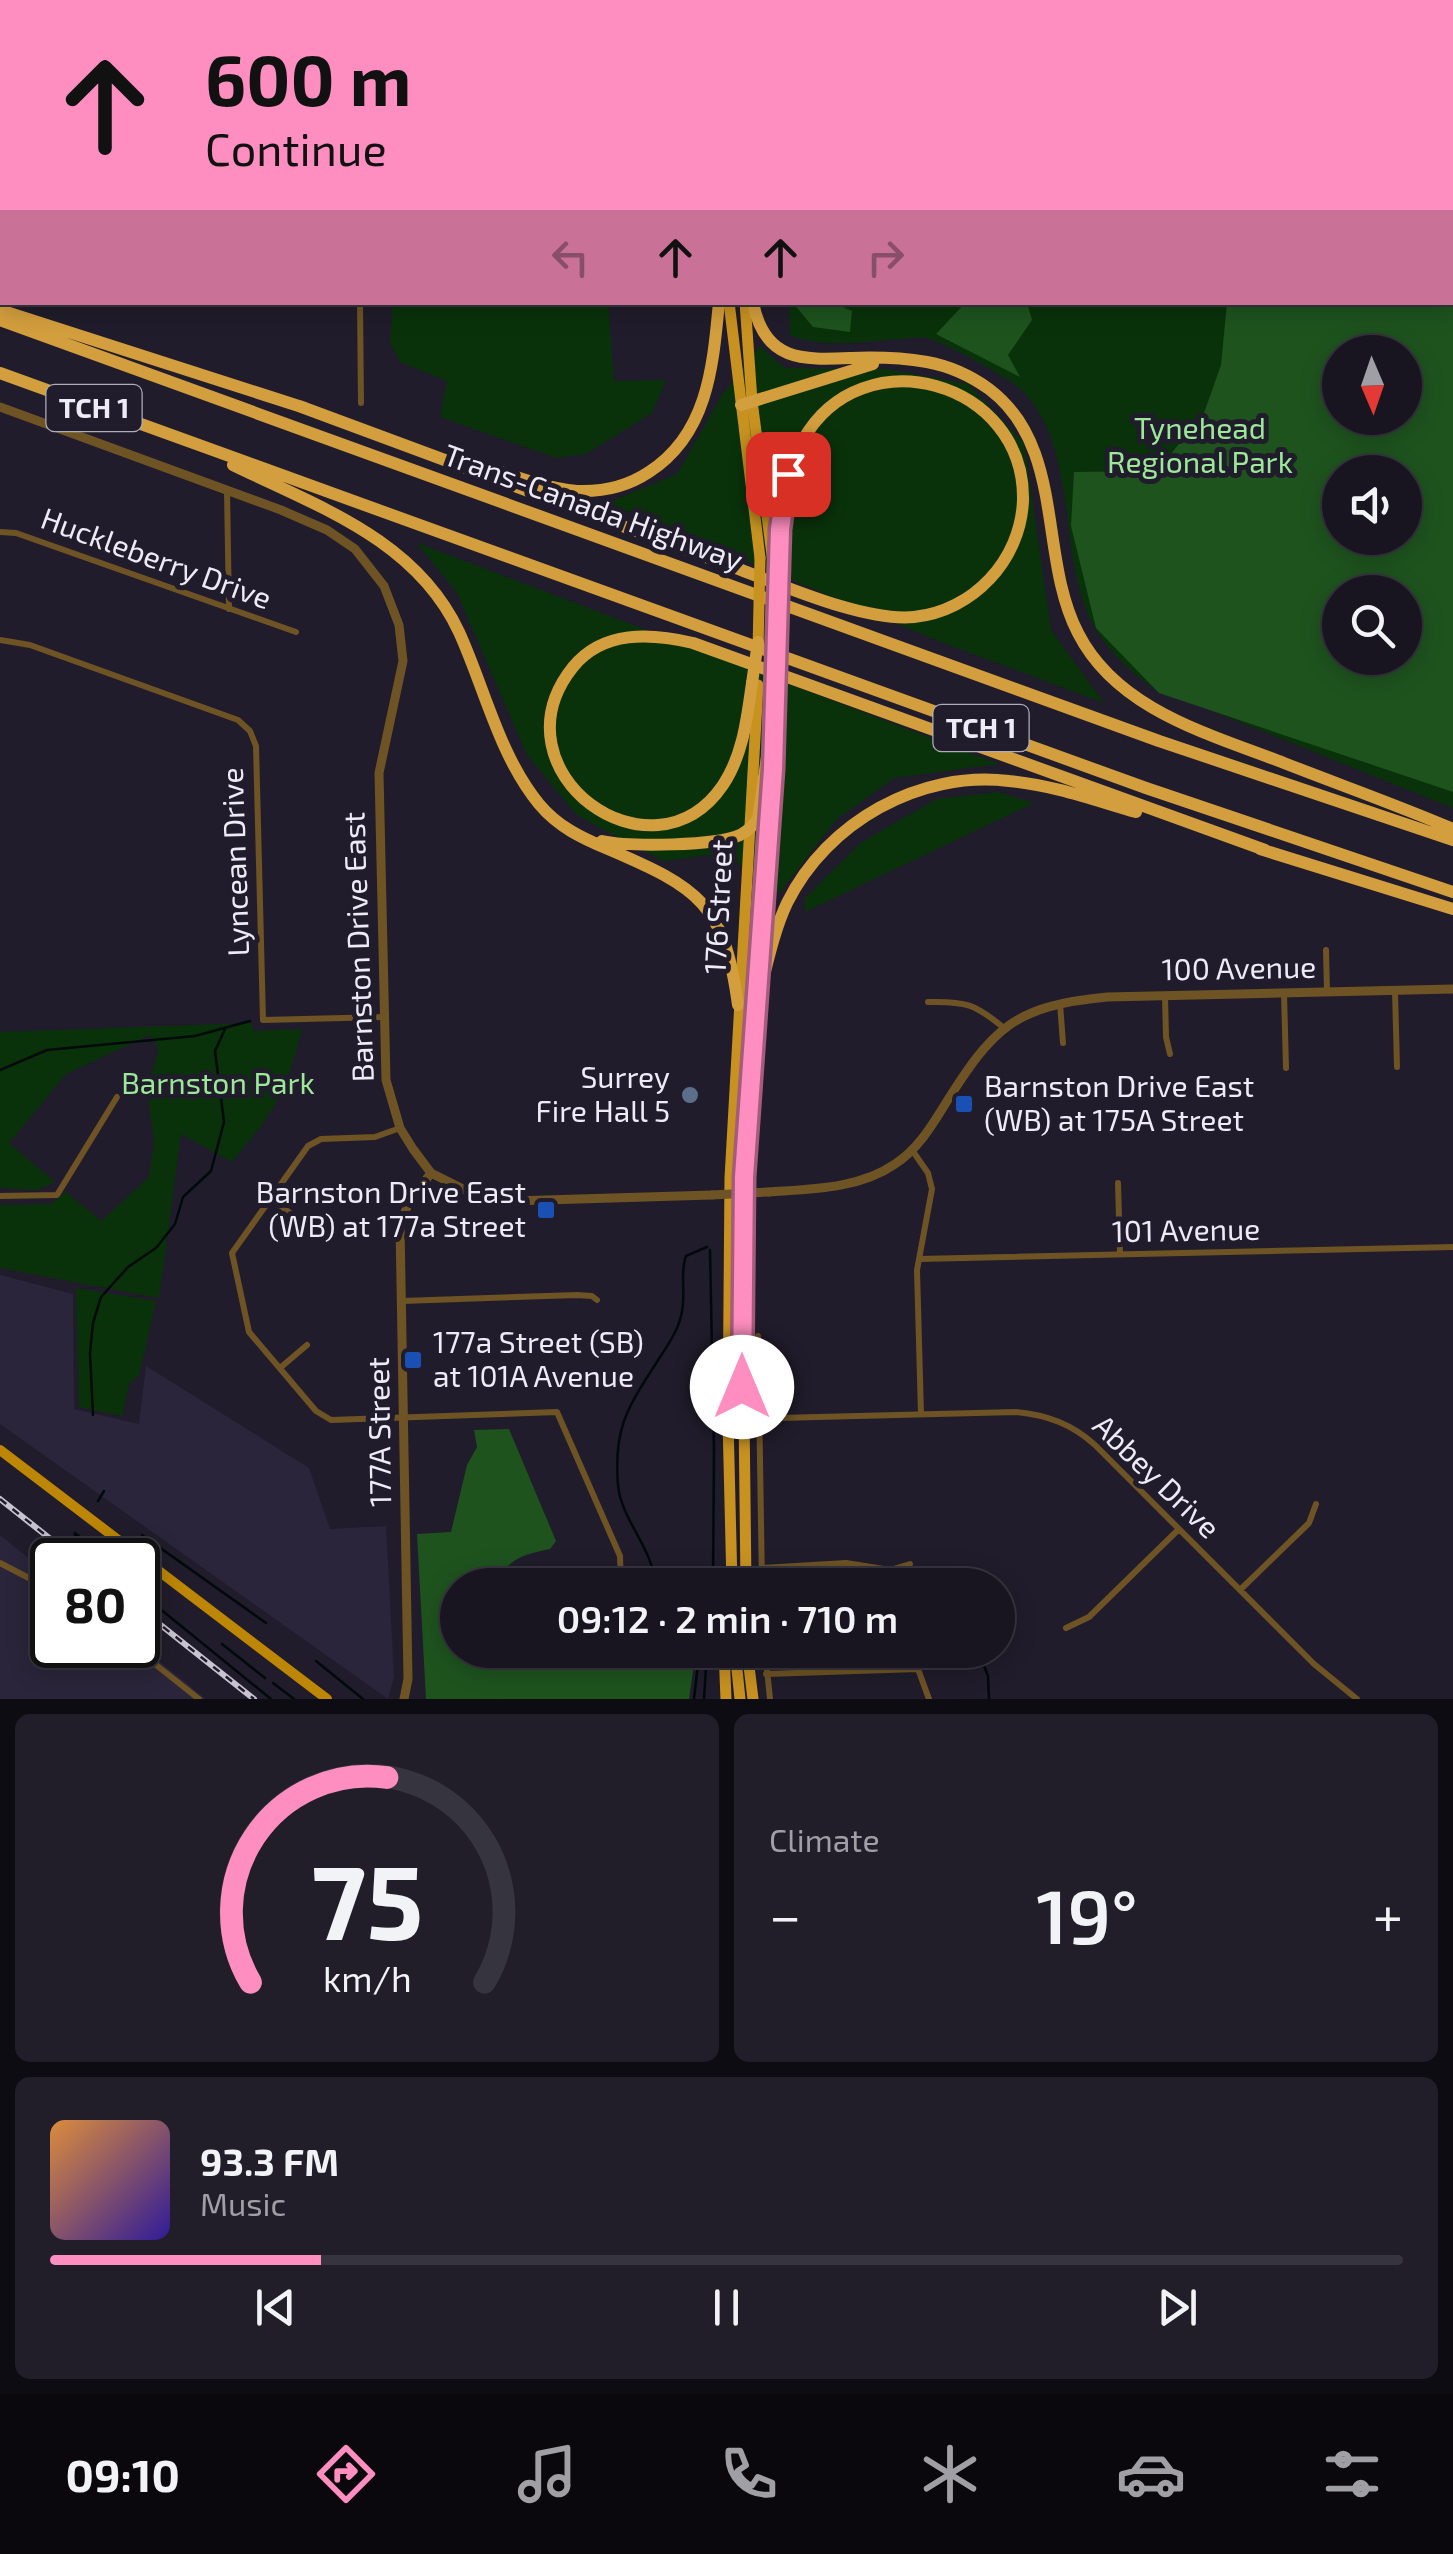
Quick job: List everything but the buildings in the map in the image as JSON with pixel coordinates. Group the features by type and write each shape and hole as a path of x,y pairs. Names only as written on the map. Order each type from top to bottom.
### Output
{"highway":[{"path":"0,310 558,488 599,490 622,486 660,465 688,436 703,404 712,368 719,305"},
{"path":"730,305 771,562 775,614"},
{"path":"747,403 749,305"},
{"path":"750,305 767,335 793,356 814,361 927,362 969,376 1002,400 1022,427 1041,473 1068,610 1078,634 1114,680 1180,723 1453,830"},
{"name":"Trans-Canada Highway","path":"0,320 1159,741 1453,840"},
{"path":"747,403 864,366 900,360"},
{"name":"TCH 1","path":"0,374 1146,788 1453,892"},
{"path":"299,406 789,587 894,617 930,614 957,604 980,588 1000,569 1020,522 1023,500 1015,457 990,418 950,390 902,380 853,391 810,428 794,458 783,500 771,562 758,642 755,684 742,743 729,774 712,798 679,818 636,824 610,818 586,804 571,787 558,765 551,740 551,714 572,669 589,652 610,642 636,636 665,636 693,643 1264,850"},
{"path":"186,441 372,534 417,570 436,590 458,631 511,759 530,792 556,821 576,835 651,867 682,884 702,901 726,940 738,1005"},
{"name":"176 Street","path":"746,1568 742,1242 773,769 775,614"},
{"name":"176 Street","path":"729,1568 730,1178 755,684"},
{"path":"576,835 614,844 664,845 738,836 749,830 758,818 774,708"},
{"path":"756,1006 780,920 810,867 847,828 869,813 932,786 994,780 1037,785 1453,908"},
{"path":"725,1668 726,1699"},
{"path":"737,1668 740,1699"},
{"path":"749,1668 753,1699"}],"main road":[{"path":"0,1450 327,1699"}],"street":[{"path":"360,305 362,403"},
{"name":"Barnston Drive East","path":"0,407 327,530 355,549 384,586 399,625 403,661 378,772 386,1080 400,1128 431,1172 473,1194 512,1201 769,1192 851,1183 886,1170 912,1150 965,1072 1004,1028 1028,1014"},
{"path":"227,490 230,609"},
{"name":"Huckleberry Drive","path":"0,532 16,533 296,632"},
{"name":"Lyncean Drive","path":"0,640 30,645 238,720 250,731 256,746 264,1020 384,1016"},
{"path":"1326,950 1327,992"},
{"name":"100 Avenue","path":"1028,1014 1060,1002 1453,989"},
{"path":"1394,991 1397,1067"},
{"path":"1284,993 1286,1068"},
{"path":"1165,996 1170,1054"},
{"path":"928,1002 972,1004 1004,1028"},
{"path":"1060,1002 1062,1043"},
{"path":"0,1196 57,1195 117,1097"},
{"path":"400,1128 375,1137 321,1140 308,1146 235,1245 232,1258 247,1328 316,1411 327,1418 557,1412 620,1556 621,1568"},
{"path":"912,1150 928,1173 932,1190 919,1259 921,1414"},
{"name":"177A Street","path":"404,1699 408,1646 400,1226 408,1204 431,1172"},
{"path":"1118,1182 1120,1254"},
{"path":"270,1197 328,1242"},
{"name":"101 Avenue","path":"919,1259 1453,1247"},
{"path":"402,1301 577,1295 597,1300"},
{"path":"758,1336 762,1568 846,1563 877,1568"},
{"path":"280,1368 307,1344"},
{"name":"Abbey Drive","path":"759,1432 762,1424 778,1418 1016,1412 1043,1416 1072,1427 1095,1444 1314,1664 1357,1699"},
{"path":"1240,1590 1309,1523 1316,1504"},
{"path":"1066,1628 1089,1617 1179,1529"},
{"path":"0,1563 30,1579"},
{"path":"897,1568 910,1564"},
{"path":"160,1668 199,1699"},
{"path":"766,1668 770,1699"},
{"path":"766,1674 918,1668 929,1699"}],"shaded area":[{"path":"0,1275 73,1294 74,1409 139,1424 146,1366 309,1468 330,1529 386,1526 394,1677 388,1699 0,1424"},
{"path":"0,1535 30,1559 30,1668 160,1668 160,1662 206,1699 0,1699"}],"green space":[{"path":"393,305 608,305 614,381 666,380 652,413 586,454 556,458 440,417 447,381 400,362 390,343"},
{"name":"Tynehead Regional Park","path":"789,305 1453,305 1453,808 1150,686 1129,669 1095,628 1084,604 1056,452 1045,423 1029,399 1007,379 926,338 832,343 790,335"},
{"path":"795,305 838,305 852,311 850,332 813,327"},
{"path":"963,305 1028,305 1032,320 1008,355 1020,377 936,334"},
{"name":"Tynehead Regional Park","path":"1227,305 1453,305 1453,792 1159,693 1096,628 1071,526 1074,472 1157,471 1204,413 1221,365"},
{"path":"760,346 785,368 887,369 968,384 1024,443 1051,630 1104,703 941,642 607,503 677,474 722,395"},
{"path":"417,543 999,764 894,778 837,819 779,893 724,853 663,861 578,816 527,755 457,593"},
{"path":"998,792 1034,803 805,912 805,898 862,842 937,799"},
{"name":"Barnston Park","path":"252,1023 253,1031 302,1029 290,1071 269,1115 232,1162 181,1134 159,1298 0,1268 0,1205 51,1204 66,1192 101,1221 149,1177 154,1142 147,1088 159,1050 150,1035 66,1074 9,1143 55,1182 37,1190 0,1188 0,1032"},
{"path":"76,1288 156,1301 139,1375 129,1384 122,1416 79,1407"},
{"path":"509,1429 556,1541 550,1549 525,1555 507,1568 440,1568 440,1668 693,1668 689,1699 426,1699 417,1534 451,1532 467,1465 477,1447 474,1430"}],"waterway":[{"path":"0,1070 47,1050 195,1036 250,1021"},
{"path":"93,1415 90,1353 101,1297 128,1267 156,1248 175,1224 183,1197 211,1171 224,1122 215,1051 225,1029"},
{"path":"652,1568 620,1498 618,1446 632,1403 680,1321 686,1256 707,1247"},
{"path":"710,1250 713,1568"},
{"path":"98,1501 104,1491"},
{"path":"75,1533 75,1538"},
{"path":"76,1534 81,1538"},
{"path":"142,1535 266,1623"},
{"path":"160,1609 271,1699"},
{"path":"222,1644 265,1678"},
{"path":"316,1661 363,1699"},
{"path":"694,1699 698,1668"},
{"path":"704,1699 706,1668"},
{"path":"985,1668 989,1699"},
{"path":"273,1683 294,1699"}],"railway":[{"path":"0,1499 49,1538"},
{"path":"160,1624 254,1699"}],"place":[{"name":"Surrey Fire Hall 5","path":"690,1095"},
{"name":"Barnston Drive East (WB) at 175A Street","path":"964,1104"},
{"name":"Barnston Drive East (WB) at 177a Street","path":"546,1210"},
{"name":"177a Street (SB) at 101A Avenue","path":"413,1360"}],"route":[{"path":"742,1387 744,1177 773,769 780,529 788,474"}]}
